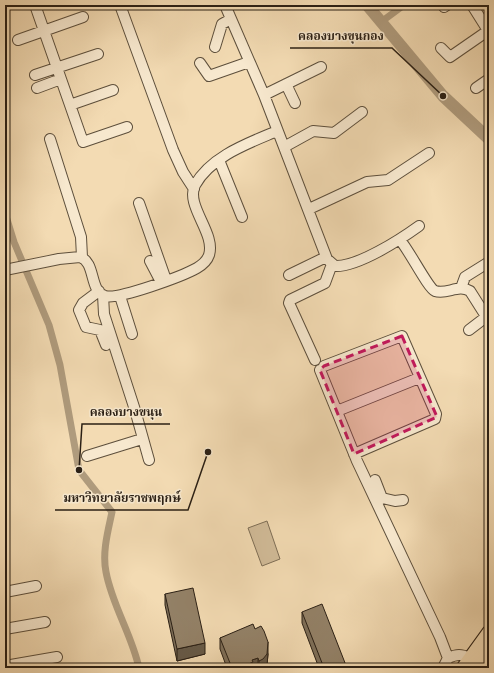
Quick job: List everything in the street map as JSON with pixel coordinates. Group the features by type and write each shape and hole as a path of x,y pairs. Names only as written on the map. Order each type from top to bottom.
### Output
{"main road":[{"path":"466,663 489,632"},
{"path":"479,668 489,654"}],"street":[{"path":"35,5 83,142 127,127"},
{"path":"106,345 100,330 88,329 84,325 79,310 83,303 101,293 120,296 197,268 206,260 209,254 209,242 195,202 194,189 183,172 173,150 120,5"},
{"path":"225,5 264,95 329,261 335,266 348,265 400,240 419,226"},
{"path":"441,48 450,57 489,31 472,5"},
{"path":"18,40 83,17"},
{"path":"215,47 222,24 231,19"},
{"path":"35,75 98,54"},
{"path":"200,63 209,76 249,62"},
{"path":"264,95 321,67"},
{"path":"37,88 61,79"},
{"path":"476,88 489,79"},
{"path":"286,84 295,103"},
{"path":"70,105 113,90"},
{"path":"284,148 313,131 334,133 362,112"},
{"path":"194,189 203,174 220,160 243,146 278,131"},
{"path":"50,139 81,237 82,257 87,263 101,293 104,314 135,410 142,440 149,460"},
{"path":"308,209 370,180 388,180 429,153"},
{"path":"220,160 242,217"},
{"path":"139,203 163,281"},
{"path":"400,240 417,264 427,285 434,290 446,292 461,288 470,291 488,319 469,330"},
{"path":"9,269 66,258 82,257"},
{"path":"150,261 163,281"},
{"path":"289,275 329,261"},
{"path":"329,261 325,283 290,300 315,360 313,367 316,371 402,336 404,337 419,378 436,414 435,419 354,454"},
{"path":"461,288 464,277 489,262"},
{"path":"120,296 132,334"},
{"path":"322,368 354,454 380,500 448,658"},
{"path":"337,411 419,378"},
{"path":"87,456 142,440"},
{"path":"375,480 380,500"},
{"path":"380,500 403,500"},
{"path":"5,592 36,586"},
{"path":"5,629 45,622"},
{"path":"443,668 448,658 458,654 466,663"},
{"path":"5,666 57,657"}],"highlighted area":[{"path":"402,336 437,417 354,454 320,370 324,366"}],"shaded area":[{"path":"267,521 280,559 262,566 248,528"}],"building":[{"path":"193,588 205,643 177,649 165,594"},
{"path":"322,604 347,668 324,668 302,612"},
{"path":"253,624 255,629 261,626 264,631 268,642 267,654 259,661 258,658 252,660 253,662 239,668 232,668 220,638"}],"waterway":[{"path":"367,5 443,96 489,139"},
{"path":"381,22 404,5"},
{"path":"5,213 14,242 49,325 60,365 79,470 112,512 105,549 106,572 139,668"}],"place":[{"name":"คลองบางขุนกอง","path":"443,96"},
{"name":"มหาวิทยาลัยราชพฤกษ์","path":"208,452"},
{"name":"คลองบางขนุน","path":"79,470"}]}
